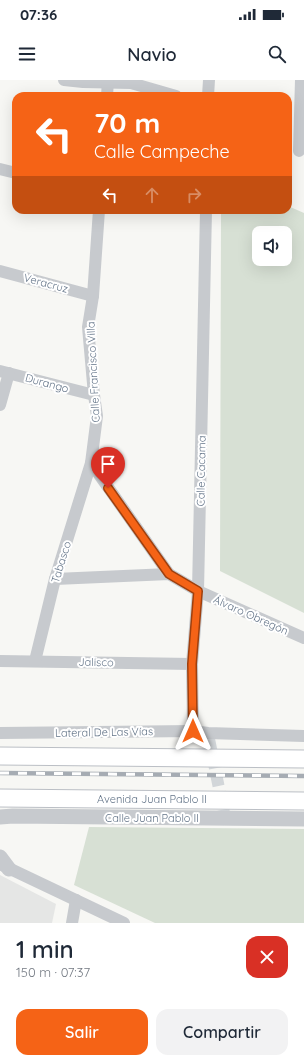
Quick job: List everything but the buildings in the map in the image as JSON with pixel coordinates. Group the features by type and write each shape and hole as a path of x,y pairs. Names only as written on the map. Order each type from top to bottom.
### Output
{"main road":[{"path":"0,756 304,758"},
{"name":"Avenida Juan Pablo II","path":"0,798 304,801"}],"street":[{"path":"64,80 131,83 162,92"},
{"path":"208,92 209,80"},
{"path":"297,150 301,80"},
{"path":"107,92 108,81"},
{"path":"0,169 12,172"},
{"name":"Calle Francisco Villa","path":"91,463 98,416 94,395 88,327 93,296 99,214"},
{"name":"Calle Cacama","path":"193,731 192,664 198,591 206,214"},
{"name":"Veracruz","path":"0,270 93,296"},
{"path":"0,405 4,372"},
{"name":"Durango","path":"4,372 94,395"},
{"path":"91,463 169,574"},
{"name":"Tabasco","path":"36,661 55,579 91,463"},
{"path":"55,579 169,574"},
{"name":"Álvaro Obregón","path":"169,574 198,591 304,638"},
{"name":"Jalisco","path":"0,661 192,664"},
{"name":"Lateral De Las Vías","path":"0,733 193,731 208,736 304,736"},
{"name":"Calle Juan Pablo II","path":"6,817 225,815 304,819"},
{"path":"0,831 6,817"},
{"path":"3,863 124,923"},
{"path":"72,923 76,900"}],"shaded area":[{"path":"292,208 304,213 304,613 220,571 221,214 292,214"},
{"path":"89,827 304,829 304,923 155,923 74,885"},
{"path":"0,875 56,904 52,923 0,923"}],"tunnel":[{"path":"209,739 224,813"}],"railway":[{"path":"0,773 304,776"}],"route":[{"path":"108,488 169,574 198,591 192,664 193,731"}]}
